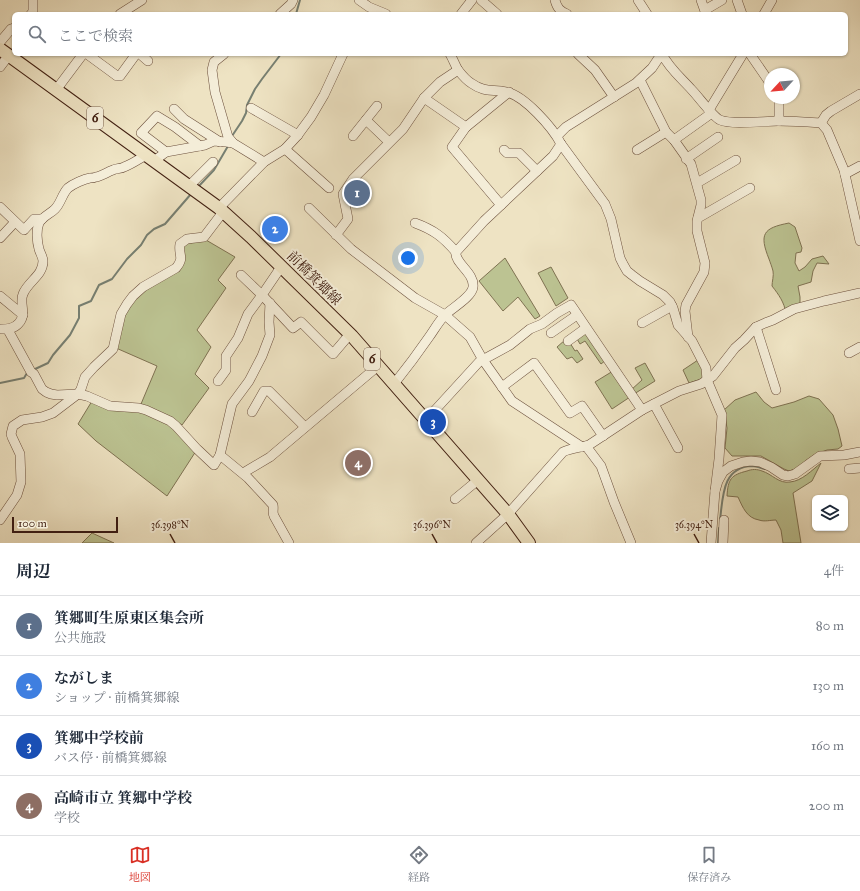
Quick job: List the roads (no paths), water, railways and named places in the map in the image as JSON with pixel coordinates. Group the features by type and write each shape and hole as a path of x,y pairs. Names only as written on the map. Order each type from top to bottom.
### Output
{"main road":[{"name":"前橋箕郷線","path":"4,52 221,210 251,236 350,334 508,514 530,543"}],"street":[{"path":"33,0 33,12"},
{"path":"123,12 142,0"},
{"path":"283,12 293,0"},
{"path":"359,0 367,10"},
{"path":"463,12 472,0"},
{"path":"481,0 495,12"},
{"path":"555,0 558,9 564,12"},
{"path":"638,0 646,12"},
{"path":"701,0 705,12 722,0"},
{"path":"737,0 742,12"},
{"path":"765,12 772,0"},
{"path":"0,42 12,29"},
{"path":"0,67 4,52"},
{"path":"56,90 82,56"},
{"path":"90,56 118,76 120,76 135,56"},
{"path":"142,56 148,61"},
{"path":"222,56 214,62 212,70 215,92 228,137 233,143 264,162"},
{"path":"0,520 17,495 21,482 20,454 11,434 13,426 22,420 42,417 53,413 78,394 85,377 113,349 121,314 126,304 143,287 176,268 182,259 179,249 180,244 187,239 204,237 221,210 264,162 285,148 298,134 311,118 324,95 342,56"},
{"path":"451,56 458,70 465,79 481,89 515,94 528,104 559,140 605,204 611,220 620,258 627,271 663,295 670,302 678,325 697,349 706,368 707,380 722,415 720,459 716,491 717,540"},
{"path":"580,56 596,70 614,97"},
{"path":"456,252 484,221 553,156 566,127 636,83 652,68 662,56"},
{"path":"664,56 671,67 719,120 727,122 779,121 821,123 827,130 845,174 859,229 860,241"},
{"path":"674,140 708,115 709,110 738,56"},
{"path":"751,56 764,74"},
{"path":"336,235 348,219 343,194 353,179 403,129 424,98 440,82 458,70"},
{"path":"640,80 666,132 674,140 690,164 701,200 697,231 705,268 686,305 685,311 688,337"},
{"path":"501,205 452,148 466,128 509,92"},
{"path":"821,123 826,115 831,111 860,94"},
{"path":"424,98 466,128"},
{"path":"778,104 779,121"},
{"path":"353,136 377,106"},
{"path":"251,108 298,134"},
{"path":"174,109 184,119 220,142"},
{"path":"166,152 141,133 157,116 175,127 200,146"},
{"path":"366,120 389,142"},
{"path":"637,150 666,132"},
{"path":"686,159 718,137"},
{"path":"233,143 214,141 200,146 166,152 123,168 112,170 96,177 88,178 72,186 65,192 55,209 42,219 38,227 37,240 43,259 42,266 39,274 22,295 23,315 19,324 15,327 3,328 31,372 34,374 42,389 46,392 57,395 78,394 87,396 110,406 139,408 146,410 170,421 214,465 220,455 232,404 249,380 262,356 270,335 270,303"},
{"path":"285,148 329,188"},
{"path":"504,150 507,153 519,153 537,171"},
{"path":"697,183 736,160"},
{"path":"192,189 213,162"},
{"path":"845,174 860,166"},
{"path":"698,218 750,188"},
{"path":"0,207 24,230 34,219 42,219"},
{"path":"309,208 351,249 415,298 445,315 470,337 483,360 512,401 584,446 601,466 631,543"},
{"path":"0,238 15,222"},
{"path":"394,384 445,315 469,295 473,286 473,282 469,274 457,258 456,252 448,242 432,230 415,222"},
{"path":"218,381 226,370 226,356 238,338 248,314 281,267"},
{"path":"241,275 262,294 293,328 301,322 333,354 350,334"},
{"path":"476,543 508,514 563,452 568,449 584,446 603,436 642,410 679,391 701,384 713,376 735,348 764,322 773,320 794,310 824,301 860,293"},
{"path":"0,296 23,315"},
{"path":"426,420 468,372 479,362 510,345 530,329 542,324 557,313 571,306 642,410"},
{"path":"642,323 672,306"},
{"path":"551,333 577,315"},
{"path":"568,341 586,328"},
{"path":"756,328 776,390"},
{"path":"849,353 860,347"},
{"path":"502,387 534,363 570,413 582,406 603,436"},
{"path":"243,473 270,457 378,366"},
{"path":"252,412 264,391 269,391 306,427"},
{"path":"654,404 678,448"},
{"path":"716,491 718,481 723,472 732,466 743,462 751,460 760,462 771,466 783,475 788,476 795,474 820,456 844,455 860,452"},
{"path":"220,455 243,473 273,505 274,509 272,513 289,543"},
{"path":"849,469 860,468"},
{"path":"455,499 478,480"},
{"path":"717,540 724,520"}],"waterway":[{"path":"297,12 300,0"},
{"path":"232,136 246,113 247,105 255,89 279,56"},
{"path":"197,188 214,170 228,146"},
{"path":"33,370 48,363 70,335 79,318 79,306 91,301 99,285 112,279 127,259 141,245 147,235 154,229 165,224 191,194"},
{"path":"0,383 24,378 27,373"},
{"path":"720,520 722,502 729,477 742,468 754,466 765,469"},
{"path":"718,543 719,528"}],"place":[{"name":"箕郷町生原東区集会所","path":"357,193"},
{"name":"ながしま","path":"275,229"},
{"name":"箕郷中学校前","path":"433,422"},
{"name":"高崎市立 箕郷中学校","path":"358,463"}]}
